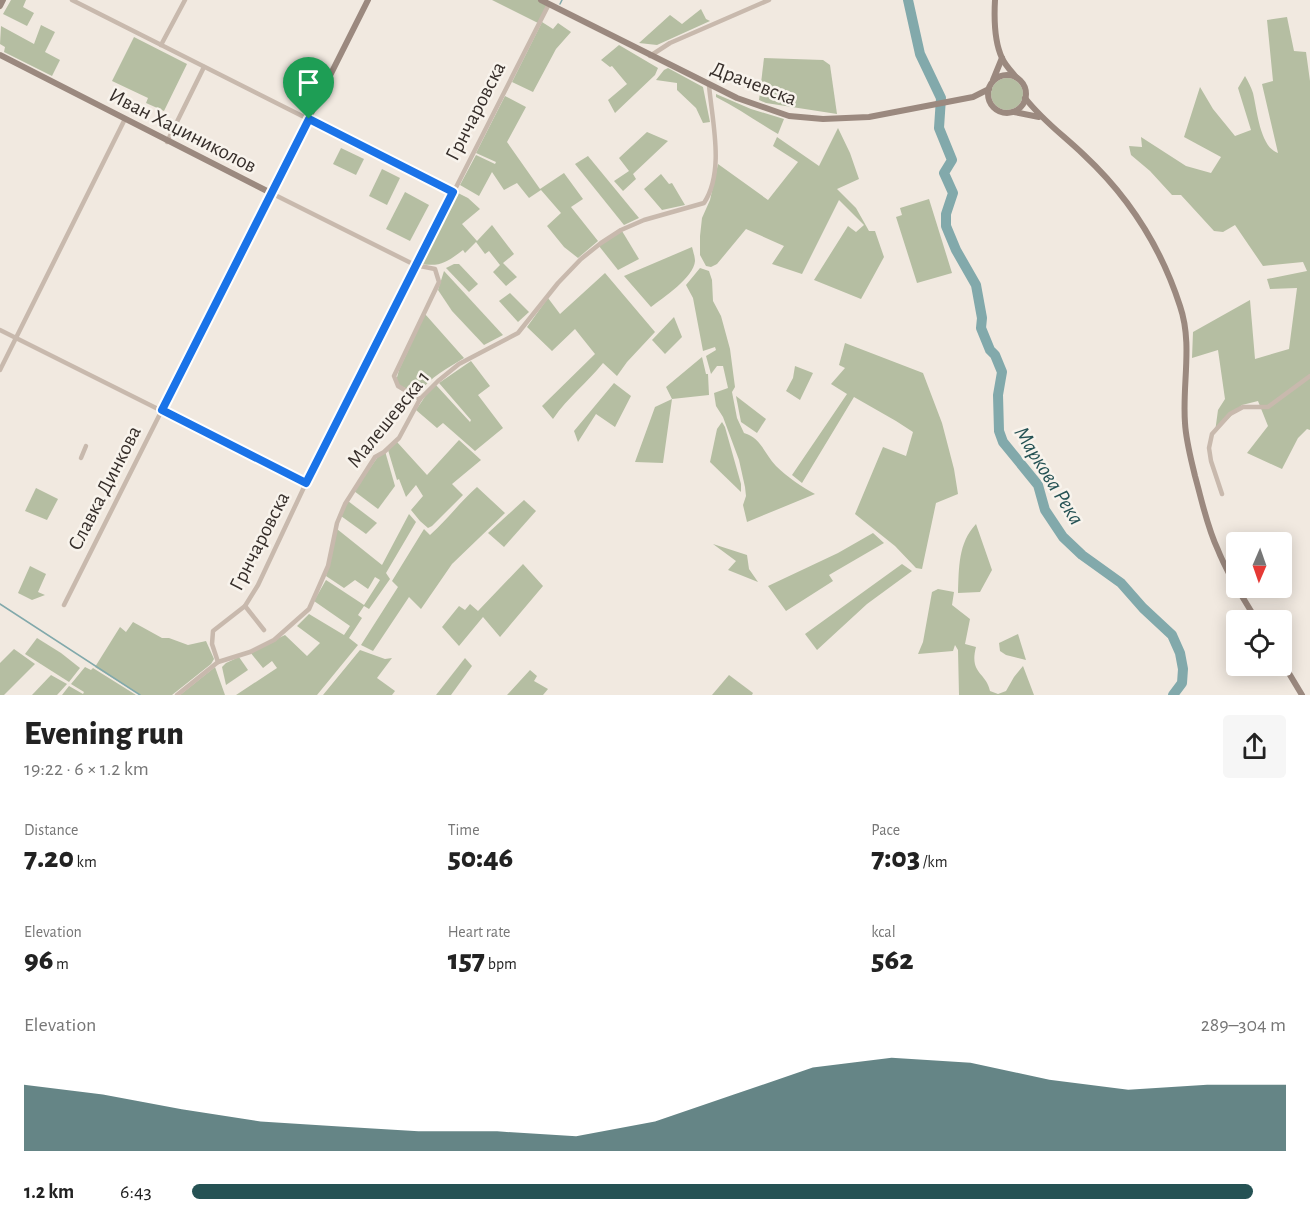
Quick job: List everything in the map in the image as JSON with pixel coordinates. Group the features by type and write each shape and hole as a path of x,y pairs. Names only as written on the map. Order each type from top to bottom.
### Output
{"main road":[{"path":"0,6 3,0"},
{"name":"Славка Динкова","path":"271,193 368,0"},
{"name":"Драчевска","path":"541,0 552,3 709,85 768,110 804,119 844,119 896,111 973,97 989,89"},
{"path":"995,0 995,23 1002,58 1024,86 1025,98 1020,108 1013,112"},
{"name":"Иван Хаџиниколов","path":"0,55 271,193"},
{"path":"1002,58 989,89 989,102 999,112 1040,117"},
{"path":"993,82 1005,75 1016,78"},
{"name":"Драчевска","path":"973,97 989,102"},
{"path":"1025,98 1040,117 1083,154 1129,203 1145,226 1175,292 1185,323 1185,424 1189,450 1210,529 1226,568"},
{"path":"1291,676 1302,695"}],"street":[{"path":"72,0 453,192"},
{"path":"161,45 186,0"},
{"path":"650,56 670,43 769,0"},
{"name":"Грнчаровска","path":"218,662 212,644 213,631 245,606 258,585 306,483 453,192 552,3"},
{"path":"167,141 204,67"},
{"name":"Малешевска 1","path":"177,695 218,662 250,652 274,640 309,609 328,566 337,523 345,504 375,458 399,438 420,399 459,364 518,333 558,283 581,259 601,243 621,230 646,219 704,203 714,172 709,85"},
{"path":"0,370 125,119"},
{"name":"Иван Хаџиниколов","path":"271,193 416,266"},
{"name":"Славка Динкова","path":"64,605 271,193"},
{"path":"416,266 435,269 439,282 394,378 398,386 420,399"},
{"path":"0,330 306,483"},
{"path":"1222,494 1211,461 1209,448 1212,434 1230,414 1244,406 1268,407 1310,376"},
{"path":"81,458 86,446"},
{"path":"245,606 264,630"}],"green space":[{"path":"11,0 26,0 23,7 34,13 27,26 3,14"},
{"path":"492,0 541,0 549,4 538,23"},
{"path":"701,9 706,19 710,21 657,45 639,43 670,15 682,24"},
{"path":"1287,17 1294,51 1306,52 1310,81 1310,430 1307,429 1298,438 1282,469 1247,453 1268,426 1258,401 1242,405 1215,432 1218,410 1225,399 1218,350 1192,358 1193,332 1250,300 1255,359 1289,349 1297,288 1270,289 1267,279 1307,271 1303,262 1263,266 1235,225 1223,232 1214,231 1181,195 1172,195 1150,171 1131,155 1129,146 1142,147 1141,137 1186,166 1211,173 1221,157 1184,137 1200,87 1213,109 1235,136 1251,130 1238,88 1245,76 1253,93 1263,136 1272,149 1278,153 1262,84 1273,81 1267,20"},
{"path":"542,22 553,29 558,23 571,32 556,49 533,92 512,82"},
{"path":"41,25 55,32 45,52 60,60 52,76 4,52 5,47 0,44 1,26 34,44"},
{"path":"134,37 187,64 164,111 146,103 148,98 112,81"},
{"path":"619,45 658,68 655,75 615,113 608,100 627,84 612,66 610,67 601,60"},
{"path":"764,58 823,60 830,65 837,114 759,100"},
{"path":"668,68 703,87 710,122 703,123 696,108 677,90 677,83 656,80"},
{"path":"1007,78 1018,83 1023,94 1018,105 1007,110 996,105 991,94 996,83"},
{"path":"716,94 751,109 784,119 778,134 716,97"},
{"path":"505,96 526,107 507,142 540,189 564,173 583,199 571,207 598,241 578,258 564,247 547,226 561,213 541,190 529,198 517,183 504,190 492,172 479,196 460,185 476,155 495,164 496,162 476,153"},
{"path":"838,128 859,179 837,189 856,208 869,231 875,231 884,257 861,299 814,280 848,226 856,232 864,225 839,200 802,274 772,264 784,246 746,229 717,264 711,267 706,266 700,255 702,218 710,200 718,164 768,200 798,162 773,146 777,137 819,166"},
{"path":"647,132 668,141 633,174 636,179 623,191 614,181 629,171 619,158"},
{"path":"341,148 364,159 356,175 333,164"},
{"path":"588,156 639,218 624,225 575,164"},
{"path":"382,169 400,178 387,205 369,196"},
{"path":"661,174 669,184 672,183 685,205 662,210 644,189"},
{"path":"405,192 429,205 410,241 386,229"},
{"path":"456,192 468,198 480,209 462,224 477,241 492,225 514,254 503,263 517,277 506,286 493,272 500,265 489,251 485,254 476,242 465,253 463,250 444,263 421,264"},
{"path":"929,199 952,273 917,283 896,217 902,215 900,208"},
{"path":"622,231 639,259 618,270 599,246"},
{"path":"692,247 695,261 689,274 677,287 651,307 624,276"},
{"path":"459,264 478,284 469,292 446,268"},
{"path":"700,268 709,271 712,280 713,301 721,316 730,349 735,387 732,392 737,418 744,433 758,442 785,474 815,494 747,522 743,505 746,496 745,487 739,460 723,417 716,406 714,393 728,388 723,366 717,366 711,374 706,356 716,350 715,347 703,351 693,298 686,285"},
{"path":"444,271 503,335 484,345 452,311 438,290"},
{"path":"605,273 655,332 617,376 603,363 553,419 542,406 595,354 575,329 552,351 527,327 548,298 560,314"},
{"path":"510,293 529,312 518,322 499,301"},
{"path":"425,314 464,358 434,378 419,393 400,386 396,381"},
{"path":"674,317 682,337 665,354 652,340"},
{"path":"845,343 923,373 942,423 958,494 936,503 922,569 916,568 895,546 855,514 883,447 906,456 913,432 854,397 802,483 792,475 847,394 831,384 845,368 839,365"},
{"path":"702,357 706,374 708,374 709,395 672,399 666,387"},
{"path":"471,361 490,386 478,395 503,428 475,451 443,423 437,428 416,410 428,392 436,385 470,422 471,420 439,383"},
{"path":"795,366 813,373 800,400 786,391 793,378"},
{"path":"614,383 631,396 615,427 596,414 578,442 574,431"},
{"path":"736,396 766,419 757,433 741,422"},
{"path":"672,399 663,463 635,462 655,407"},
{"path":"722,422 741,484 741,492 710,462 717,429"},
{"path":"459,440 481,460 452,484 463,495 428,528 411,510 423,496 416,485 406,497 399,479 397,480 388,450 397,442 427,475"},
{"path":"385,451 395,486 378,509 354,491 377,458"},
{"path":"477,487 505,513 452,564 421,609 409,597 373,651 361,645 398,587 392,581 424,529 430,535"},
{"path":"36,488 58,499 47,520 25,511"},
{"path":"524,500 536,511 504,547 488,533"},
{"path":"348,501 377,523 366,534 341,516"},
{"path":"409,514 416,522 386,573 390,579 369,609 364,606 358,615 362,618 349,638 358,645 317,695 236,695 277,668 272,661 263,668 250,652 285,635 307,656 320,643 297,626 309,614 344,635 350,626 314,601 326,580 364,605 380,580 375,577 368,589 355,580 344,588 326,576 337,529 382,565"},
{"path":"976,524 992,570 980,592 958,593 959,565 963,548 970,531"},
{"path":"873,533 884,543 829,575 833,581 786,611 768,586 838,553"},
{"path":"713,544 747,555 749,569 758,582 728,570 736,561"},
{"path":"523,564 543,586 500,637 483,617 459,646 442,627 459,606 465,610 470,604 478,611"},
{"path":"902,564 912,571 867,604 817,650 805,634"},
{"path":"30,566 46,574 38,592 45,595 32,600 18,593"},
{"path":"938,589 954,592 952,605 970,619 965,644 976,647 974,656 976,668 990,691 998,694 1006,691 1023,666 1034,695 959,695 958,650 955,645 953,651 918,654 923,642 932,592"},
{"path":"133,622 162,638 169,638 188,645 206,641 214,659 211,664 172,695 140,695 95,667 120,627 126,632"},
{"path":"1018,634 1026,660 1006,655 1000,651 999,643"},
{"path":"37,638 80,668 69,682 25,654"},
{"path":"14,649 35,664 4,695 0,695 0,663"},
{"path":"360,650 385,659 392,658 377,678 395,691 392,695 323,695"},
{"path":"239,657 248,670 226,685 222,667"},
{"path":"465,658 472,666 451,695 436,695"},
{"path":"85,667 91,670 93,668 136,695 62,695 69,686 83,694 84,692 71,684"},
{"path":"215,667 225,695 180,695"},
{"path":"530,670 537,676 534,681 548,689 543,695 507,695"},
{"path":"51,675 67,684 57,695 32,695"},
{"path":"729,675 753,693 752,695 712,695"}],"waterway":[{"path":"560,4 562,0"},
{"name":"Маркова Река","path":"908,0 920,54 941,98 939,128 952,160 944,173 953,193 946,214 946,226 956,250 976,285 982,318 981,328 1002,372 998,395 999,431 1003,442 1038,485 1045,510 1063,537 1082,555 1121,583 1172,635 1180,653 1183,669 1182,683 1173,695"},
{"path":"0,604 140,695"}],"route":[{"path":"309,119 453,192 306,483 162,410 309,119"}]}
